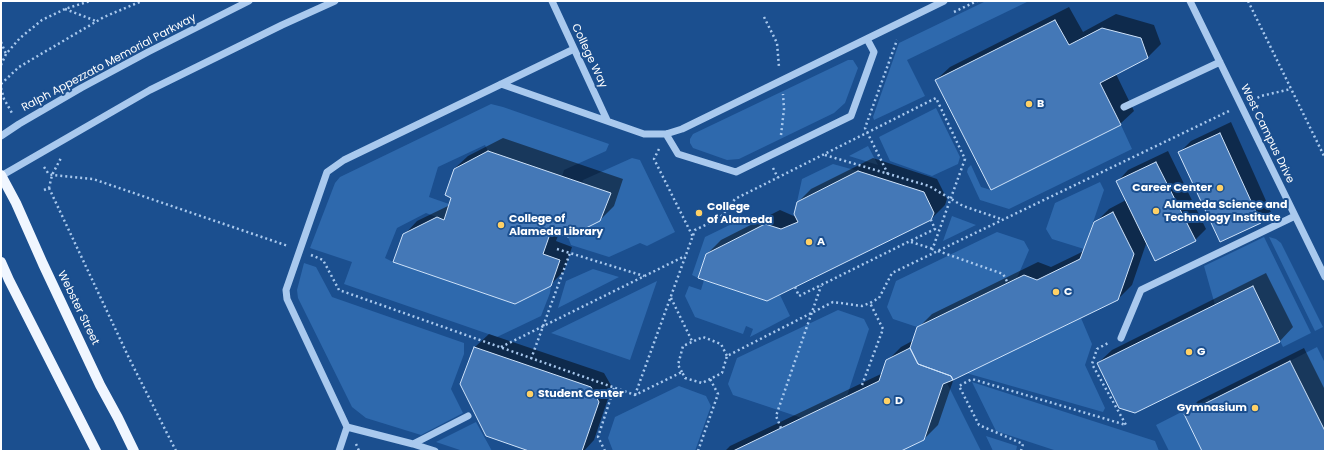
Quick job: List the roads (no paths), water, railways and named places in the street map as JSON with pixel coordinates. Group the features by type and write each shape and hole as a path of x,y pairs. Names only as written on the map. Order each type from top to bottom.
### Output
{"main road":[{"name":"Webster Street","path":"1,176 16,203 100,385 134,451"},
{"path":"1,262 96,451"}],"street":[{"name":"Ralph Appezzato Memorial Parkway","path":"1,136 134,59 249,1"},
{"path":"1,176 150,90 282,25 335,1"},
{"name":"College Way","path":"552,1 607,120"},
{"path":"501,84 644,134 666,134 682,129 944,1"},
{"name":"West Campus Drive","path":"1190,1 1325,277"},
{"path":"666,134 678,154 736,172 851,116 874,52 867,39"},
{"path":"339,451 347,427 287,299 286,290 327,172 351,157 574,49"},
{"path":"1124,107 1220,62"},
{"path":"1120,338 1141,290 1295,216"},
{"path":"412,444 468,416"},
{"path":"347,427 435,451"}],"place":[{"name":"B","path":"1029,104"},
{"name":"Career Center","path":"1220,188"},
{"name":"Alameda Science and Technology Institute","path":"1156,211"},
{"name":"College of Alameda","path":"699,213"},
{"name":"College of Alameda Library","path":"501,225"},
{"name":"A","path":"809,242"},
{"name":"C","path":"1056,292"},
{"name":"G","path":"1189,352"},
{"name":"Student Center","path":"530,394"},
{"name":"D","path":"887,401"},
{"name":"Gymnasium","path":"1255,408"}]}
